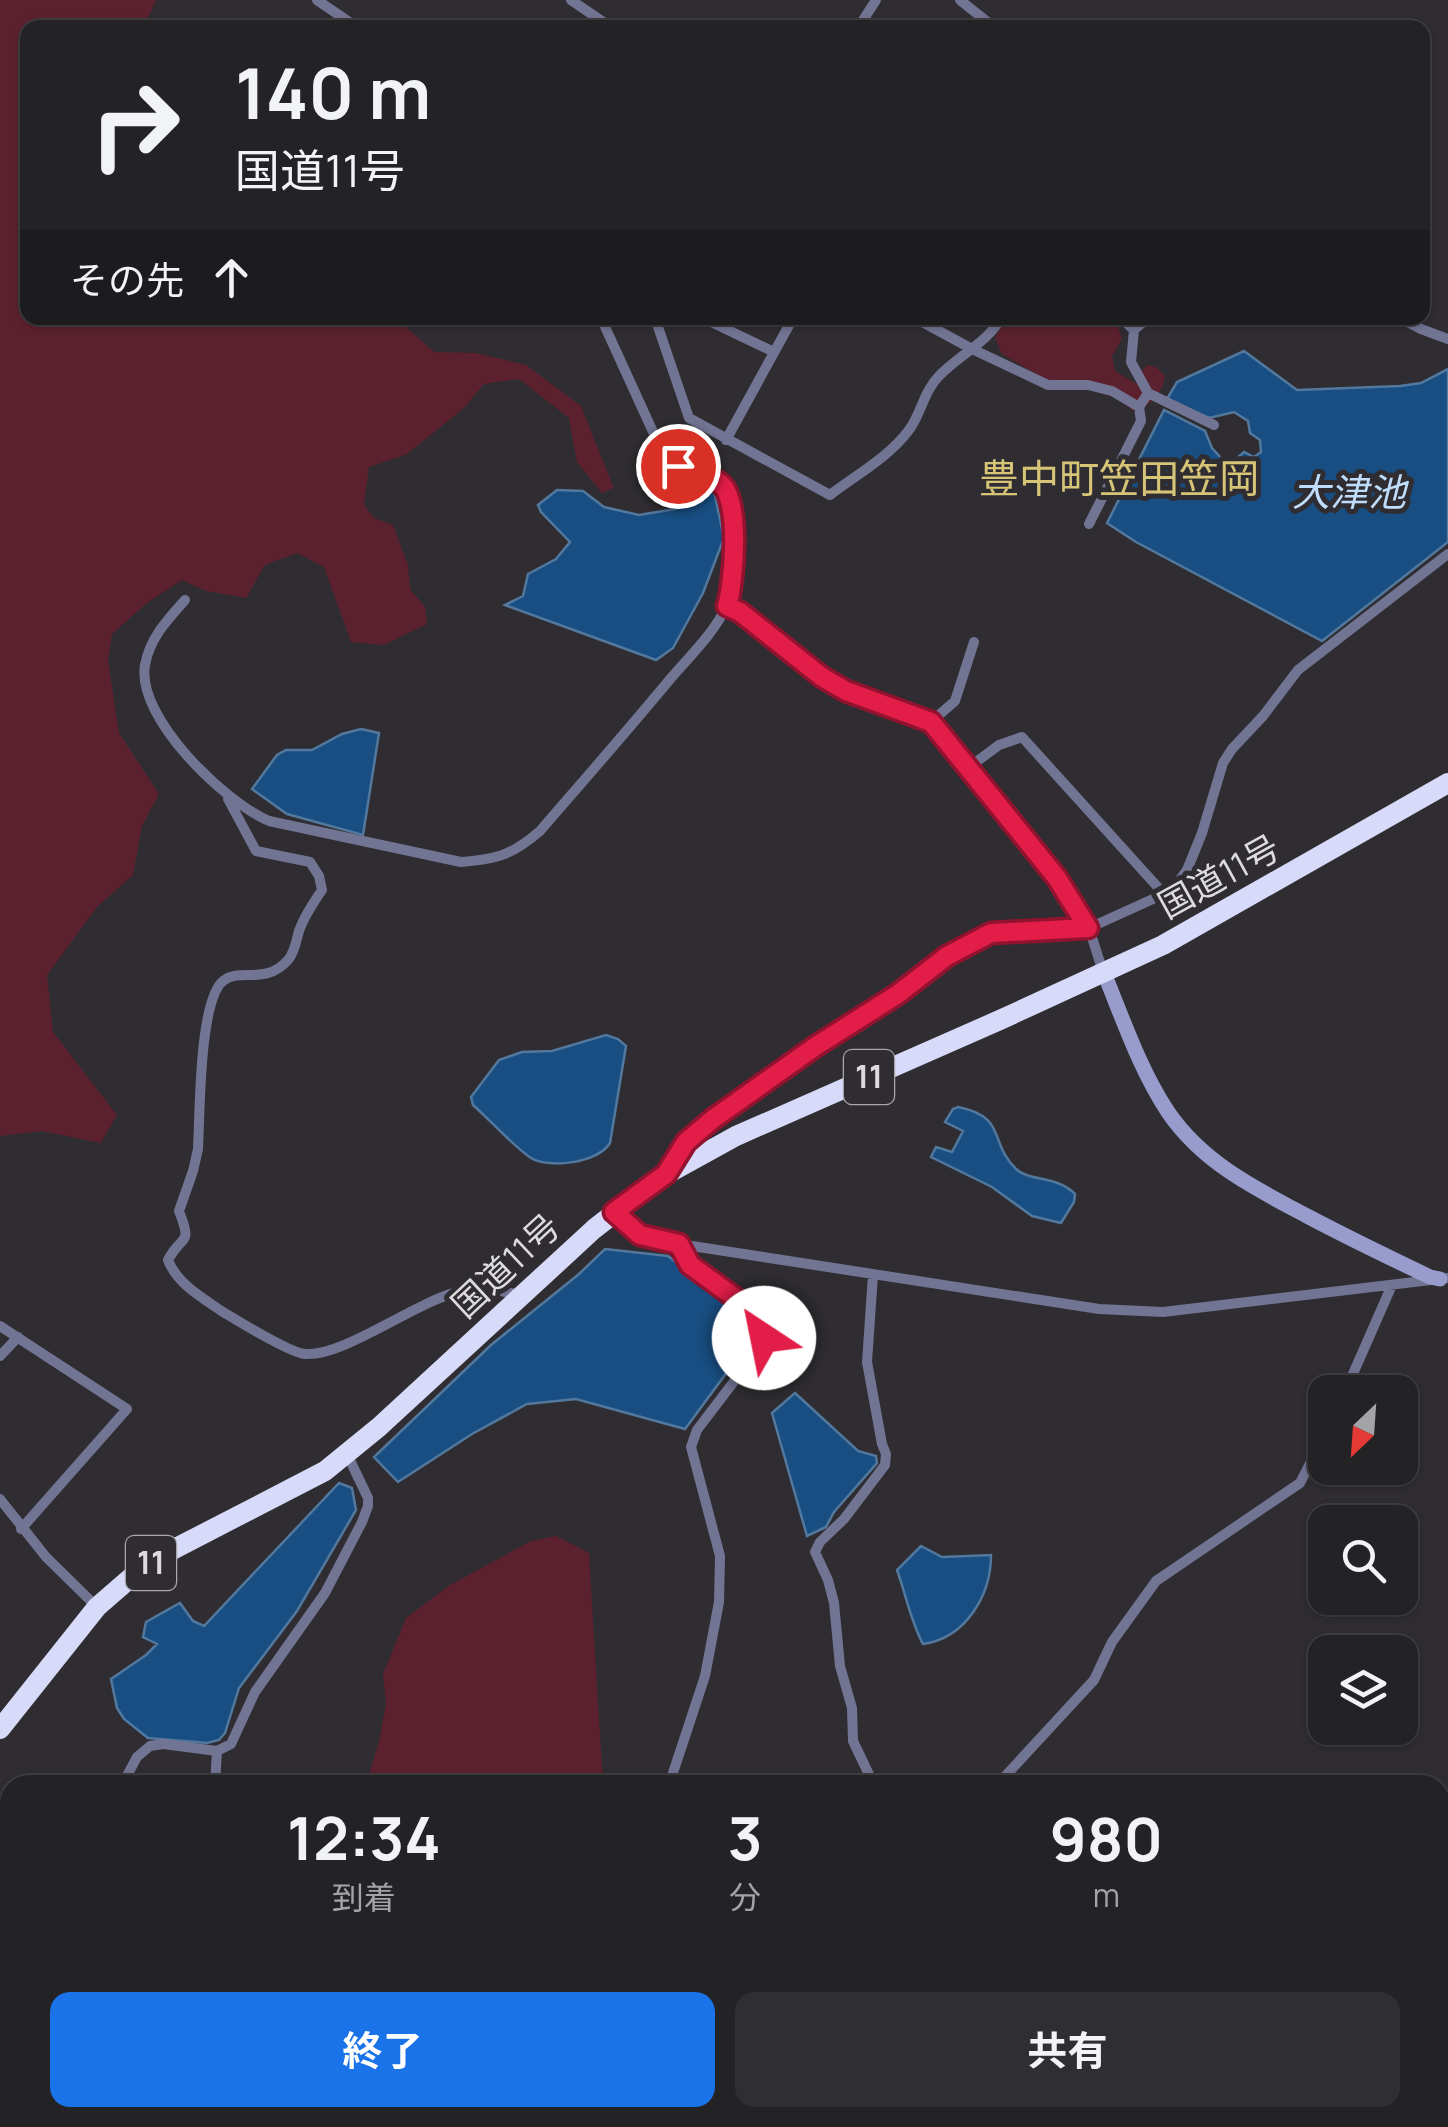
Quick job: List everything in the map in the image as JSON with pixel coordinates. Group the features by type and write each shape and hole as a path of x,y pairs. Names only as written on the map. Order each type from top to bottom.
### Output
{"highway":[{"name":"国道11号","path":"0,1729 97,1607 135,1574 308,1480 347,1454 614,1212 666,1174 725,1141 1104,973 1218,916 1448,783"}],"street":[{"path":"317,0 346,20"},
{"path":"571,0 600,20"},
{"path":"960,0 985,20"},
{"path":"184,600 150,645 144,669 146,688 170,735 192,762 250,813 269,821 461,862 519,849 540,831 691,654 727,606 730,595 734,542 727,492 720,482 670,460 604,325"},
{"path":"657,325 688,418 830,495 892,449 913,425 938,376 997,325"},
{"path":"717,325 774,352"},
{"path":"726,440 789,325"},
{"path":"927,325 1048,385 1088,385 1112,392 1138,408"},
{"path":"1129,325 1134,330"},
{"path":"1140,325 1134,330 1131,362 1148,392 1214,425"},
{"path":"1413,325 1448,339"},
{"path":"1088,524 1141,421 1138,408 1148,392"},
{"path":"666,1174 686,1142 713,1119 898,994 947,956 991,933 1088,928 1176,885 1188,870 1223,763 1232,749 1298,670 1448,554"},
{"path":"727,606 846,691 931,722 1057,878 1088,928 1150,1081 1191,1140 1217,1164 1255,1188 1348,1238 1430,1277 1444,1279"},
{"path":"931,722 956,700 974,642"},
{"path":"968,768 999,744 1022,737 1164,894"},
{"path":"223,789 256,851 310,862 322,890 311,906 289,960 260,976 229,976 220,982 209,1007 198,1149 179,1210 188,1232 168,1260 172,1270 202,1298 245,1326 304,1354 352,1341 416,1308 462,1290 523,1296"},
{"path":"614,1212 640,1235 679,1244 1099,1309 1163,1312 1444,1279"},
{"path":"672,1775 706,1676 719,1602 720,1556 690,1447 697,1430 758,1350 765,1326 760,1316 690,1265 679,1244"},
{"path":"869,1775 853,1740 852,1708 840,1666 834,1603 815,1552 885,1464 867,1362 873,1275"},
{"path":"1352,1375 1392,1285"},
{"path":"0,1326 128,1409 21,1528"},
{"path":"0,1356 18,1337"},
{"path":"128,1775 150,1746 217,1750 231,1744 255,1692 325,1593 362,1522 368,1498 347,1454"},
{"path":"1006,1775 1094,1680 1112,1642 1156,1581 1300,1483 1308,1467"},
{"path":"0,1500 46,1557 97,1607"},
{"path":"216,1775 217,1750"}],"shaded area":[{"path":"0,0 156,0 147,20 20,20 20,325 404,325 434,352 476,353 526,365 581,406 614,488 602,493 577,462 569,418 519,379 484,384 464,408 407,454 369,467 364,505 374,518 393,525 408,565 410,589 425,607 427,624 384,645 351,642 324,567 297,553 265,565 246,598 206,591 182,580 147,603 112,634 108,661 119,733 159,794 142,826 133,875 97,907 47,975 53,1032 117,1115 101,1143 42,1131 0,1136"},
{"path":"1002,325 1117,325 1122,339 1112,356 1115,371 1135,383 1148,365 1156,367 1165,376 1162,388 1151,402 1135,412 1116,398 1047,380 1002,354 995,338"},
{"path":"556,1536 589,1553 602,1775 369,1775 386,1703 383,1674 406,1618 450,1585 531,1541"}],"water":[{"name":"大津池","path":"1244,351 1297,390 1400,386 1421,383 1448,369 1448,542 1322,641 1107,523 1164,410 1205,431 1222,459 1236,459 1244,452 1254,457 1261,452 1260,440 1250,433 1248,421 1234,412 1209,418 1167,399 1177,382"},
{"path":"557,490 583,491 604,507 639,515 675,509 714,491 724,538 703,593 673,648 656,660 505,605 523,596 528,574 556,559 570,542 538,505"},
{"path":"361,729 379,733 363,835 287,814 252,789 277,755 286,750 312,750"},
{"path":"606,1035 626,1046 610,1143 595,1155 573,1162 549,1163 531,1158 473,1105 471,1097 499,1060 522,1052 552,1051"},
{"path":"958,1107 974,1111 991,1124 1016,1169 1060,1184 1075,1194 1061,1223 1032,1216 992,1187 931,1157 936,1147 952,1152 963,1131 945,1122"},
{"path":"605,1249 668,1256 746,1316 750,1341 685,1429 576,1399 527,1404 398,1482 374,1457 491,1345"},
{"path":"795,1393 858,1451 876,1456 877,1463 834,1512 826,1527 807,1536 772,1413"},
{"path":"339,1483 352,1488 356,1510 297,1611 239,1688 225,1733 219,1740 207,1743 148,1738 124,1719 117,1708 111,1679 157,1644 143,1637 146,1622 180,1603 193,1621 204,1626"},
{"path":"921,1546 942,1557 991,1555 986,1585 973,1612 952,1633 923,1644 897,1570"}],"district":[{"name":"豊中町笠田笠岡","path":"1119,479"}],"route":[{"path":"678,466 720,482 727,492 734,542 727,606 846,691 931,722 1057,878 1088,928 991,933 947,956 898,994 713,1119 686,1142 666,1174 614,1212 640,1235 679,1244 690,1265 760,1316 765,1326 764,1338"}]}
